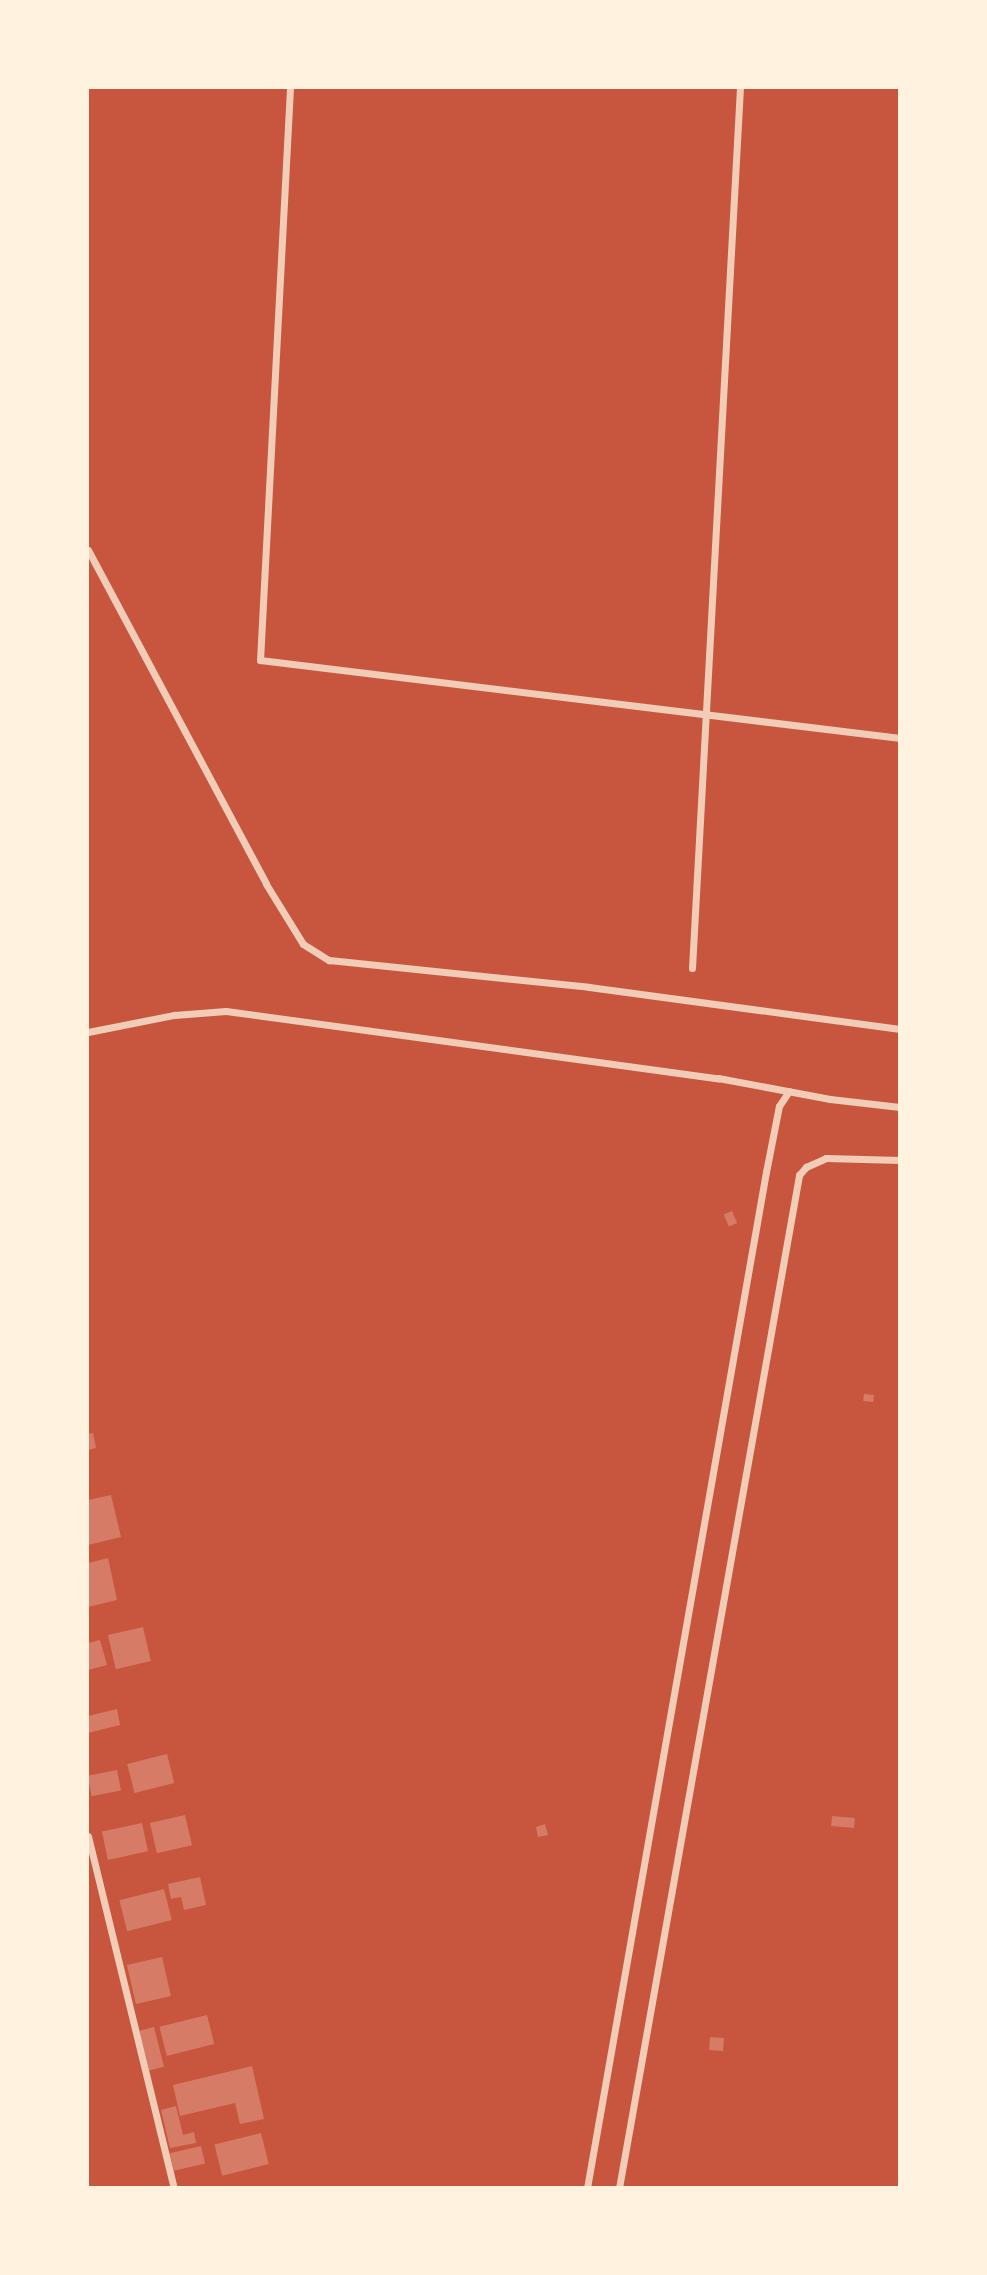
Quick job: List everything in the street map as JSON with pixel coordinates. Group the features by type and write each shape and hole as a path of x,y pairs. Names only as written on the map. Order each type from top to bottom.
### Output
{"street":[{"path":"290,88 260,660 706,717 900,738"},
{"path":"692,968 740,88"},
{"path":"88,550 279,908 303,944 329,960 589,987 900,1029"},
{"path":"88,1032 174,1015 226,1011 718,1078 830,1099 900,1107"},
{"path":"587,2188 766,1172 779,1106 789,1091"},
{"path":"619,2188 799,1175 806,1167 826,1157 900,1160"},
{"path":"88,1836 174,2188"}],"building":[{"path":"732,1211 737,1223 729,1226 724,1215"},
{"path":"864,1394 874,1395 873,1402 863,1401"},
{"path":"93,1433 96,1448 88,1450 88,1434"},
{"path":"111,1495 121,1537 88,1545 88,1500"},
{"path":"108,1558 117,1600 88,1607 88,1563"},
{"path":"143,1627 151,1661 116,1669 108,1635"},
{"path":"100,1640 107,1665 88,1670 88,1643"},
{"path":"117,1709 120,1725 88,1733 88,1716"},
{"path":"167,1754 174,1783 134,1793 127,1764"},
{"path":"117,1770 121,1791 92,1796 88,1776"},
{"path":"185,1815 192,1845 157,1853 150,1823"},
{"path":"832,1816 855,1818 854,1828 831,1826"},
{"path":"142,1823 148,1851 108,1860 102,1832"},
{"path":"545,1824 548,1835 538,1837 536,1827"},
{"path":"200,1877 206,1905 184,1910 181,1897 171,1899 168,1884"},
{"path":"164,1889 172,1920 127,1931 119,1900"},
{"path":"162,1957 171,1996 136,2004 127,1965"},
{"path":"207,2015 214,2044 167,2056 159,2027"},
{"path":"154,2027 164,2067 149,2070 139,2031"},
{"path":"710,2037 724,2038 723,2051 709,2050"},
{"path":"252,2066 264,2119 240,2124 235,2103 180,2116 173,2085"},
{"path":"176,2106 183,2135 194,2132 196,2143 170,2148 161,2110"},
{"path":"261,2133 269,2164 222,2176 214,2145"},
{"path":"201,2146 205,2164 174,2171 170,2153"}]}
